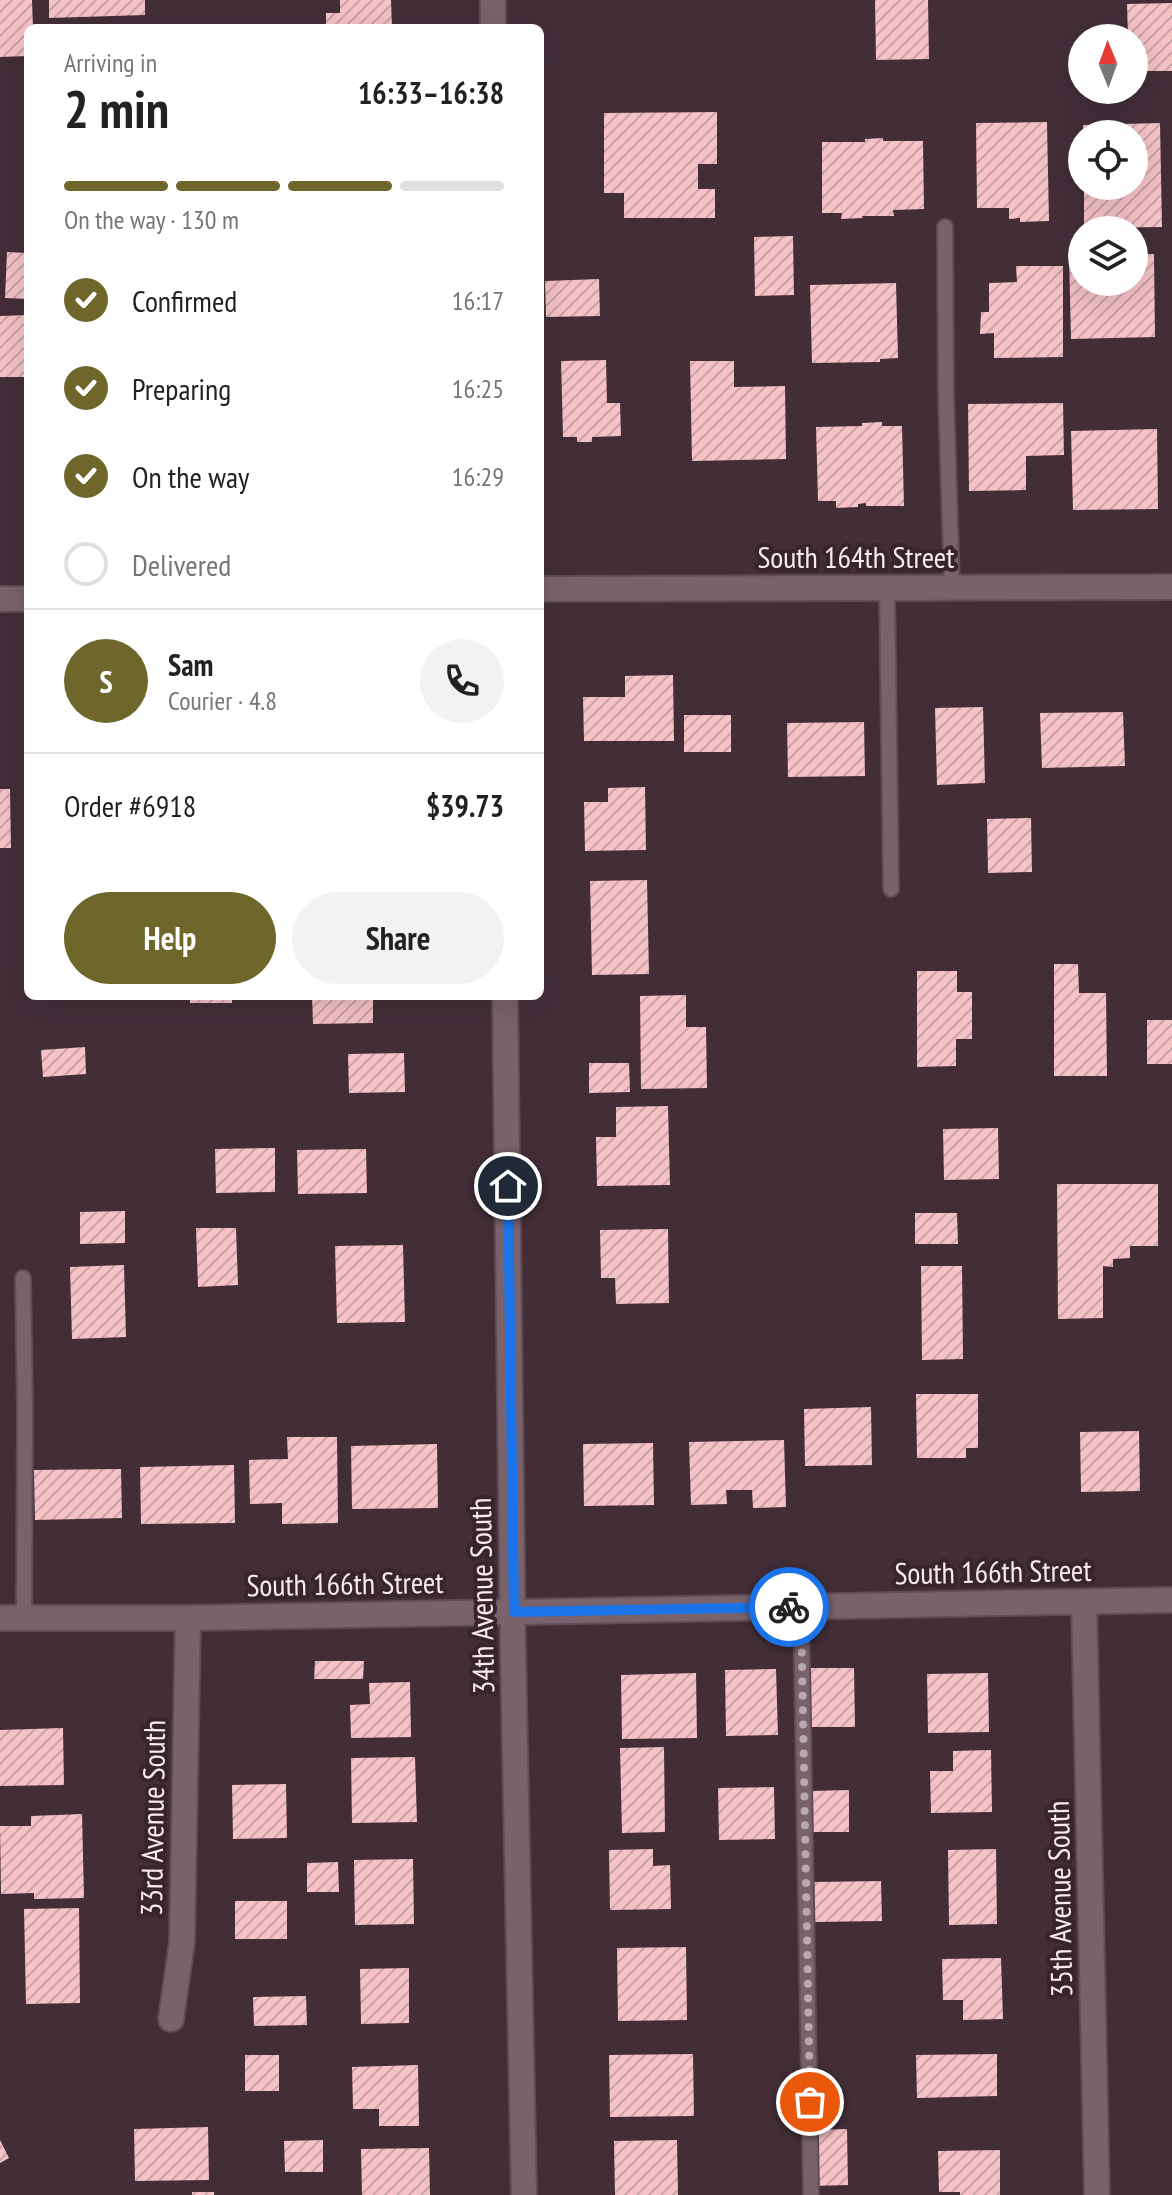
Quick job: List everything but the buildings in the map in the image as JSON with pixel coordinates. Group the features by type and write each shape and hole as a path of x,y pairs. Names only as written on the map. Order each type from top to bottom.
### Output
{"street":[{"path":"493,0 493,24"},
{"name":"South 164th Street","path":"544,589 1172,587"},
{"path":"0,599 24,599"},
{"name":"34th Avenue South","path":"505,1000 524,2195"},
{"name":"South 166th Street","path":"12,1618 188,1618 1172,1600"},
{"name":"35th Avenue South","path":"1084,1602 1097,2195"},
{"name":"33rd Avenue South","path":"171,2019 182,1942 188,1618"}],"lane":[{"path":"945,227 952,588"},
{"path":"887,588 891,889"},
{"path":"12,1618 25,1411 23,1278"},
{"path":"801,1607 811,2195"}],"way so far":[{"path":"789,1607 801,1607 810,2102"}],"route":[{"path":"508,1186 514,1612 789,1607"}]}
